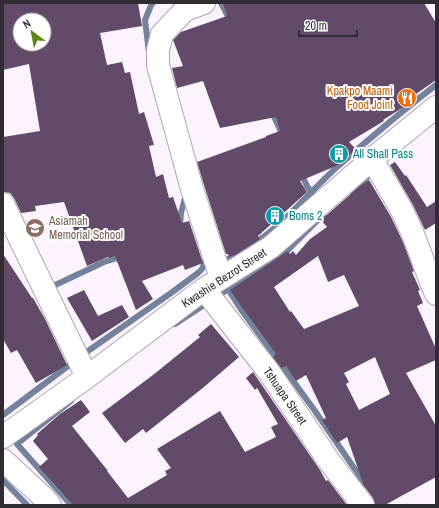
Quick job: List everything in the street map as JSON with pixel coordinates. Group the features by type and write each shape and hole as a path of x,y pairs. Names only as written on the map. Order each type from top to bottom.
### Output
{"street":[{"path":"204,3 185,10 162,34 158,50 158,66 192,189 212,284"},
{"name":"Kwashie Bezrot Street","path":"3,437 87,377 212,284 271,247 372,159 436,107"},
{"path":"372,159 405,218 436,294"},
{"path":"3,204 87,377"},
{"name":"Tshuapa Street","path":"212,284 329,461 363,505"},
{"path":"3,460 50,505"}],"building":[{"path":"3,3 138,3 142,26 100,33 107,65 122,62 125,73 130,72 139,114 144,112 154,145 149,146 156,177 163,174 169,198 173,197 182,223 189,221 203,263 185,270 183,265 142,281 153,299 136,310 115,256 108,257 87,266 64,202 35,206 36,211 21,213 10,193 3,192 3,137 40,131 29,64 3,70"},
{"path":"223,3 424,3 436,23 436,80 416,94 418,98 349,142 356,149 336,166 300,181 307,192 258,236 260,239 237,254 229,257 228,254 226,254 197,162 280,131 276,117 220,128 203,81 177,88 172,68 183,66 173,40 181,32 227,16"},
{"path":"395,162 405,176 406,175 427,207 436,201 436,223 425,230 413,205 390,165"},
{"path":"369,180 391,217 403,242 414,271 412,272 420,290 418,291 423,303 417,306 436,349 436,360 406,373 436,426 436,477 385,505 375,505 373,498 364,486 347,437 337,443 322,420 326,418 306,375 296,381 286,366 281,368 273,357 276,354 230,290 288,251 290,254 293,251 296,255 310,239 327,227 321,220","holes":["318,256 328,282 344,275 359,306 304,329 291,311 290,312 274,287","375,357 390,394 359,410 346,384 349,382 344,373"]},
{"path":"3,254 33,298 67,365 36,383 17,350 11,353 3,339"},
{"path":"84,290 98,316 122,305 129,317 92,341 67,298"},
{"path":"211,324 239,357 146,433 143,429 125,443 102,413 153,375 200,337 198,335"},
{"path":"253,372 326,481 328,480 347,505 73,505 39,467 48,459 33,441 38,435 37,434 60,414 81,400 90,412 72,426 128,498 167,475 165,471 171,468 157,449 220,411 245,452 276,437 271,427 278,424 257,388 255,390 246,378"}],"waterway":[{"path":"149,53 145,20 153,3"},
{"path":"221,3 230,20"},
{"path":"219,258 231,258 268,234 337,167 436,85"},
{"path":"271,110 282,134"},
{"path":"301,173 312,193"},
{"path":"351,191 361,184 368,176"},
{"path":"180,226 181,213 185,198"},
{"path":"175,324 288,250 323,215"},
{"path":"51,287 104,262 124,256"},
{"path":"3,415 88,351 198,273 202,269 206,259 205,256"},
{"path":"228,289 365,484"},
{"path":"71,401 17,444 71,505"},
{"path":"3,480 27,505"}],"place":[{"name":"Kpakpo Maami Food Joint","path":"407,98"},
{"name":"All Shall Pass","path":"339,154"},
{"name":"Boms 2","path":"275,216"},
{"name":"Asiamah Memorial School","path":"35,228"}]}
